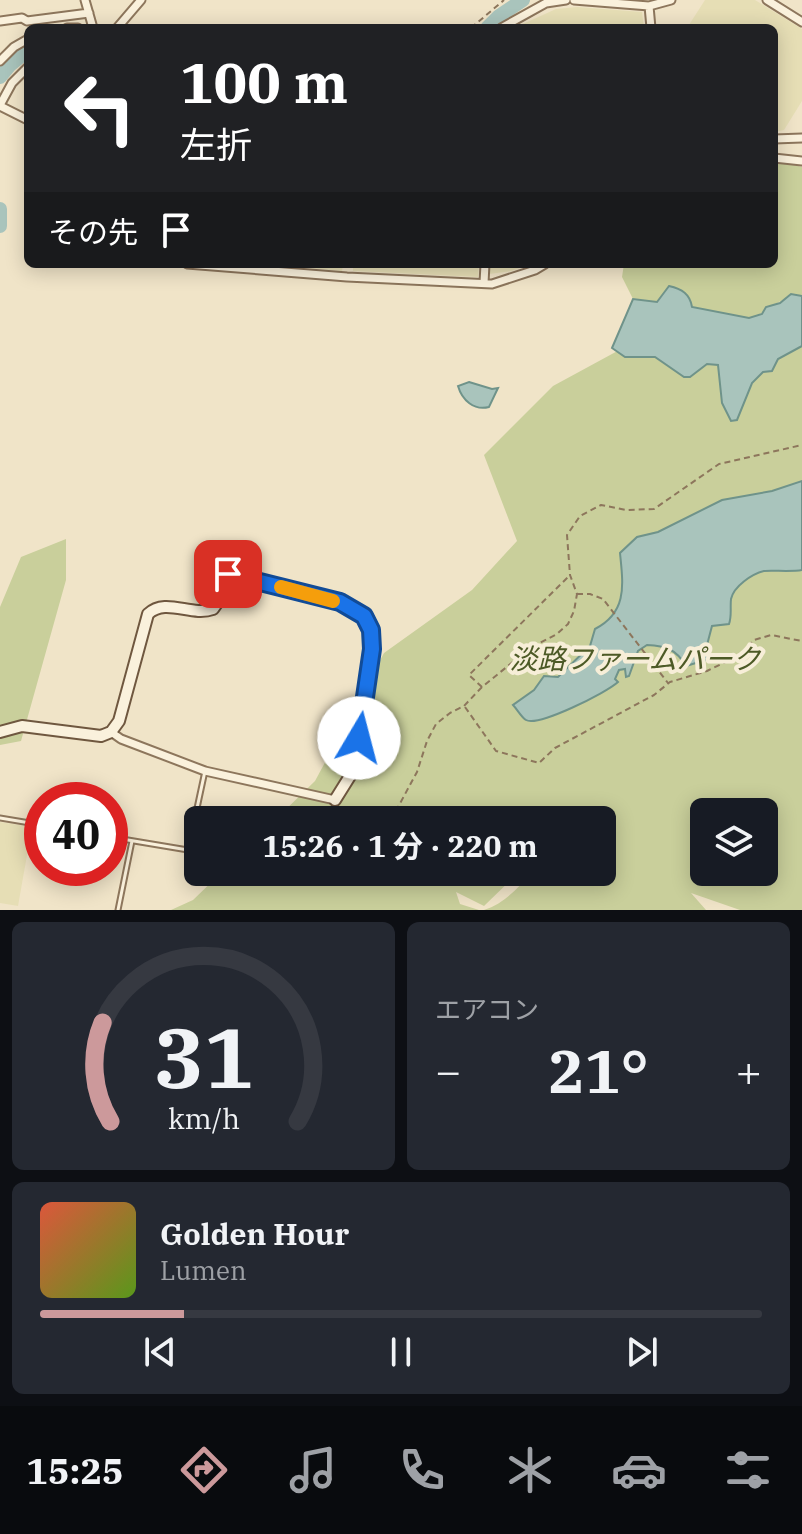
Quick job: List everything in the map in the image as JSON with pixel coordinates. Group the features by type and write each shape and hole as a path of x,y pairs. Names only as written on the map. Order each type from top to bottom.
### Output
{"street":[{"path":"85,0 92,24"},
{"path":"120,24 141,0"},
{"path":"509,24 546,3 566,0"},
{"path":"574,0 649,6 671,0"},
{"path":"767,0 802,22"},
{"path":"649,6 651,24"},
{"path":"0,21 22,18 27,21 89,13"},
{"path":"0,61 24,41"},
{"path":"24,71 12,83 0,106 24,118"},
{"path":"778,139 802,138"},
{"path":"778,158 802,161"},
{"path":"247,268 347,277 492,284 538,268"},
{"path":"347,277 348,268"},
{"path":"484,283 485,268"},
{"path":"0,732 22,726 101,736 111,732 119,721 148,614 153,609 170,607 196,612 213,609 223,595 228,574 340,602 364,616 371,630 372,649 355,768 335,800 205,771 121,739 111,732"}],"lane":[{"path":"128,840 188,850 205,771"},
{"path":"0,818 24,822"},
{"path":"118,910 132,841"}],"path":[{"path":"476,24 504,0"},
{"path":"399,806 417,772 436,724 464,706 530,648 557,634 568,624 577,594 570,575 567,535 580,516 592,507 601,505 626,510 654,509 719,464 802,445"},
{"path":"482,687 469,675 570,575"},
{"path":"577,594 598,596 612,609 669,684"},
{"path":"464,706 496,751 539,763 555,748 669,684 740,655 754,640 771,635 802,641"}],"shaded area":[{"path":"705,0 755,0 802,29 802,101 784,130 778,131 778,24 690,24"},
{"path":"577,7 642,12 644,24 523,24 556,9"},
{"path":"307,268 342,268 342,271"},
{"path":"353,268 479,268 478,277 353,271"},
{"path":"490,268 519,268 511,271 489,274"},
{"path":"0,822 24,826 24,872 18,906 0,903"}],"green space":[{"name":"淡路ファームパーク","path":"778,162 802,167 802,296 783,300 752,318 802,314 802,910 740,910 691,893 706,910 484,910 505,899 519,886 616,886 616,806 289,806 315,781 384,653 472,590 517,541 484,455 553,386 658,329 735,314 720,314 692,307 685,293 670,286 657,302 633,299 622,277 623,268 778,268"},
{"path":"66,539 66,580 21,741 0,745 0,607 21,557"},
{"path":"208,886 505,886 484,906 456,892 460,904 479,910 171,910 193,900"}],"water":[{"path":"669,286 685,293 692,307 749,318 762,314 766,307 780,303 791,294 802,296 802,346 778,359 772,371 763,372 752,383 737,420 731,421 722,403 718,365 707,364 690,377 684,377 655,357 625,357 612,348 633,299 657,302"},
{"path":"469,382 498,388 489,407 474,406 462,396 458,386"},
{"path":"802,481 802,570 764,571 740,585 731,599 729,624 712,626 707,645 709,659 686,666 670,650 647,645 638,651 629,676 626,677 625,669 619,670 615,679 618,682 600,694 544,719 526,720 521,715 513,705 534,690 544,676 558,677 590,646 595,629 613,614 621,596 620,553 637,537 658,532 722,500 772,491"}],"waterway":[{"path":"491,24 523,0"},
{"path":"0,77 24,53"},
{"path":"0,209 0,226"}],"slow traffic":[{"path":"281,587 333,601"}],"route":[{"path":"228,574 340,602 364,616 371,630 372,649 359,738"}]}
